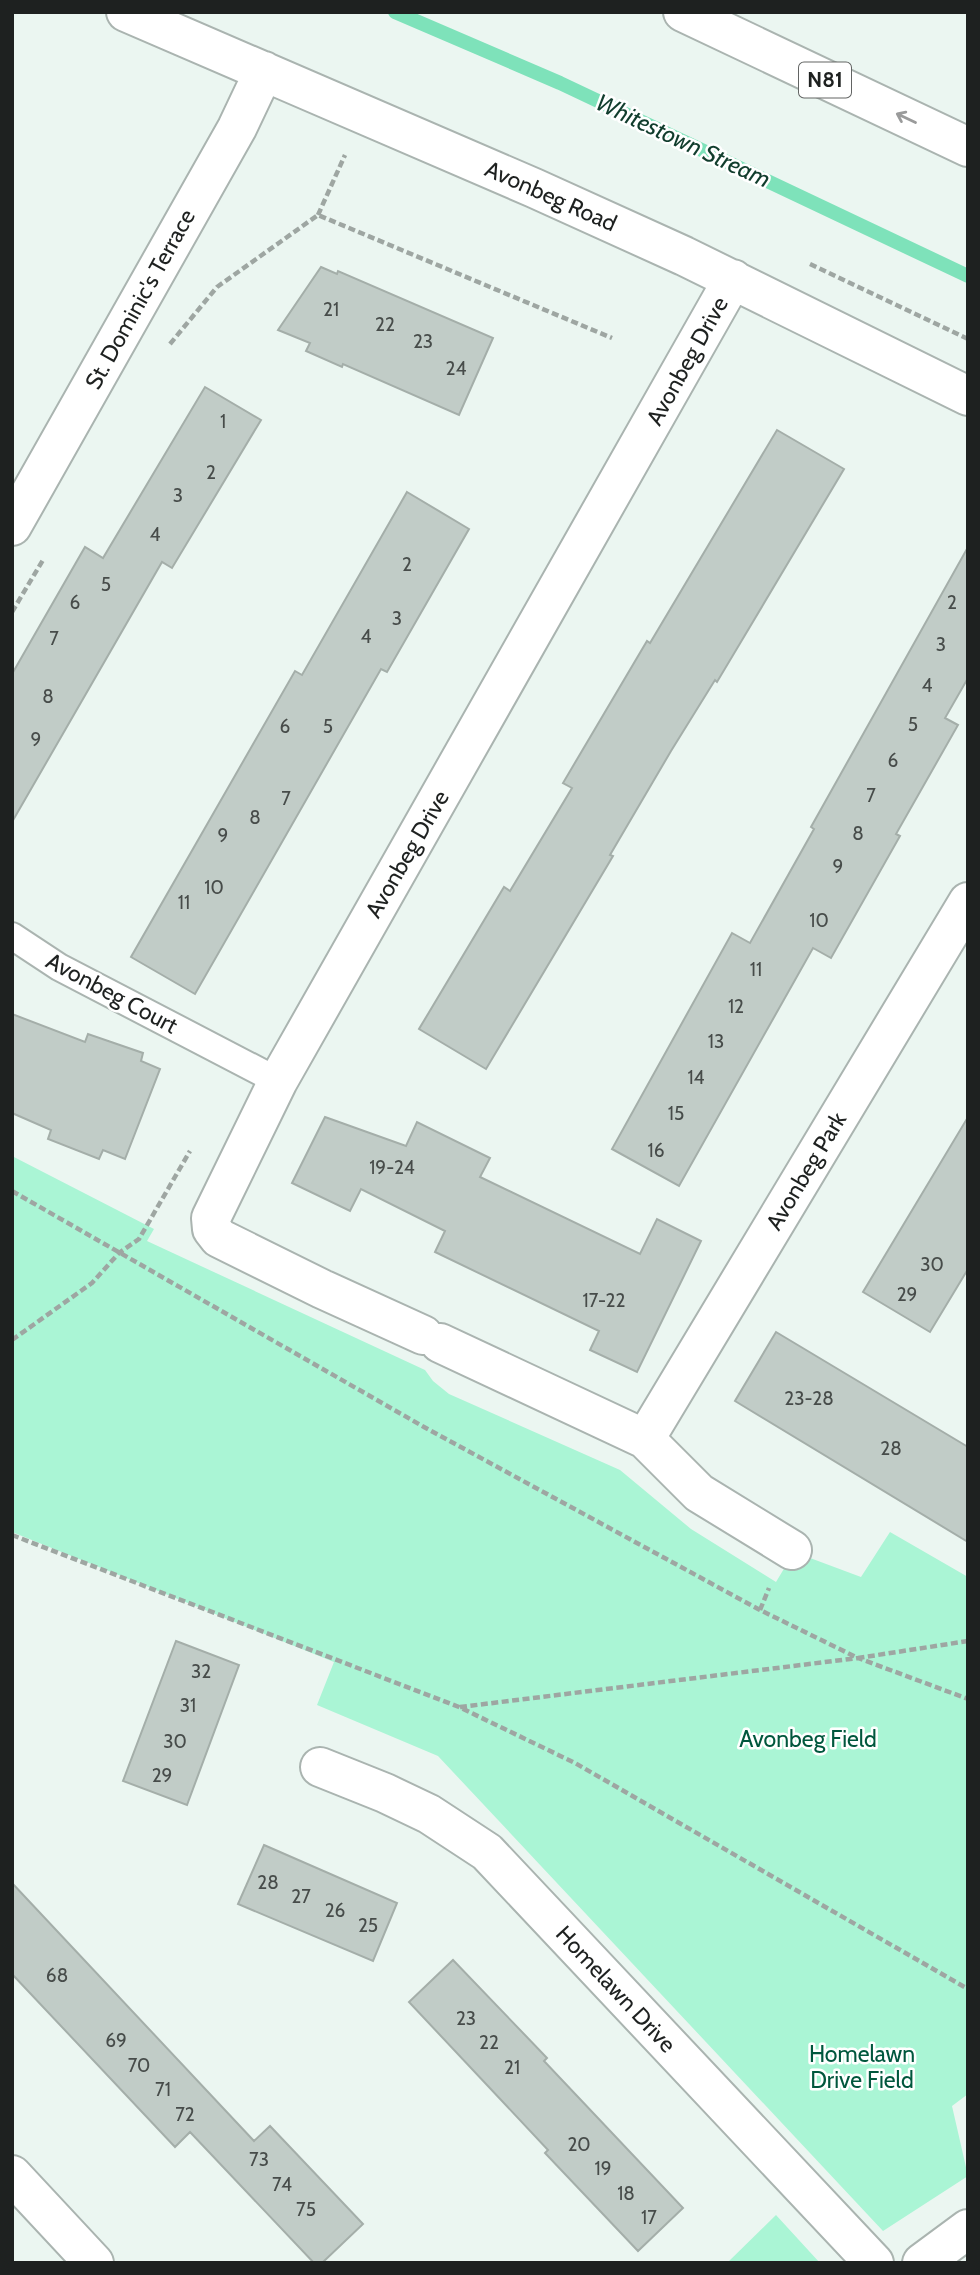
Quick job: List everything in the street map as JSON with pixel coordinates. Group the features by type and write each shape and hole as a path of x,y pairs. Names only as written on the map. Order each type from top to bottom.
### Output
{"street":[{"name":"Avonbeg Road","path":"126,12 534,188 733,279 968,396"},
{"name":"N81","path":"683,12 968,147"},
{"name":"St. Dominic's Terrace","path":"12,526 237,128 264,71"},
{"name":"Avonbeg Drive","path":"645,1439 230,1244 219,1238 212,1229 211,1218 278,1081 733,279"},
{"name":"Avonbeg Park","path":"645,1439 968,902"},
{"path":"645,1439 699,1493 783,1565"},
{"name":"Homelawn Drive","path":"320,1767 429,1814 487,1852 874,2263"},
{"path":"12,2175 94,2263"},
{"path":"922,2263 968,2229"}],"lane":[{"name":"Avonbeg Court","path":"12,936 59,967 278,1081"}],"path":[{"path":"166,350 217,287 318,215 347,150"},
{"path":"318,215 612,338"},
{"path":"12,612 47,553"},
{"path":"12,1191 424,1427 760,1610 858,1658 968,1699"},
{"path":"12,1340 92,1283 119,1253 139,1239 152,1218"},
{"path":"12,1535 459,1707 575,1763 968,1989"},
{"path":"760,1610 783,1565"},
{"path":"459,1707 858,1658 968,1641"}],"green space":[{"name":"Avonbeg Field","path":"12,1156 154,1229 147,1241 425,1370 433,1381 449,1394 620,1470 691,1529 776,1582 794,1552 861,1577 890,1532 968,1577 968,2094 952,2106 968,2176 883,2231 438,1756 317,1705 334,1662 12,1532"},
{"path":"776,2215 820,2263 727,2263"}],"building":[{"path":"321,267 337,274 338,271 493,338 459,415 343,364 342,367 306,351 310,343 278,330"},
{"path":"205,387 261,420 172,568 162,562 12,822 12,674 85,547 103,558"},
{"path":"777,430 844,469 717,682 715,680 671,751 610,855 613,856 486,1069 419,1029 504,887 510,891 572,788 563,783"},
{"path":"407,492 469,529 387,672 381,669 195,994 131,957 295,671 302,675"},
{"path":"968,547 968,678 945,718 958,725 896,834 900,836 831,958 813,948 679,1186 612,1149 732,933 750,943 814,829 811,827"},
{"path":"12,1014 85,1042 88,1034 143,1053 141,1061 160,1069 125,1159 103,1150 99,1159 48,1139 51,1130 12,1113"},
{"path":"325,1117 406,1146 417,1122 490,1158 480,1177 640,1254 657,1219 701,1241 637,1372 590,1350 599,1331 435,1252 445,1231 361,1189 350,1211 292,1183"},
{"path":"968,1117 968,1269 930,1332 863,1292"},
{"path":"776,1332 968,1447 968,1542 735,1401"},
{"path":"176,1641 239,1665 187,1805 123,1781"},
{"path":"264,1845 397,1903 373,1961 238,1904"},
{"path":"12,1883 254,2141 270,2126 363,2224 322,2263 314,2263 190,2132 175,2147 12,1974"},
{"path":"453,1960 547,2058 544,2061 683,2208 638,2251 545,2153 548,2150 409,2002"}],"waterway":[{"name":"Whitestown Stream","path":"395,12 560,83 968,276"}],"park label":[{"name":"Homelawn Drive Field","path":"862,2067"}]}
